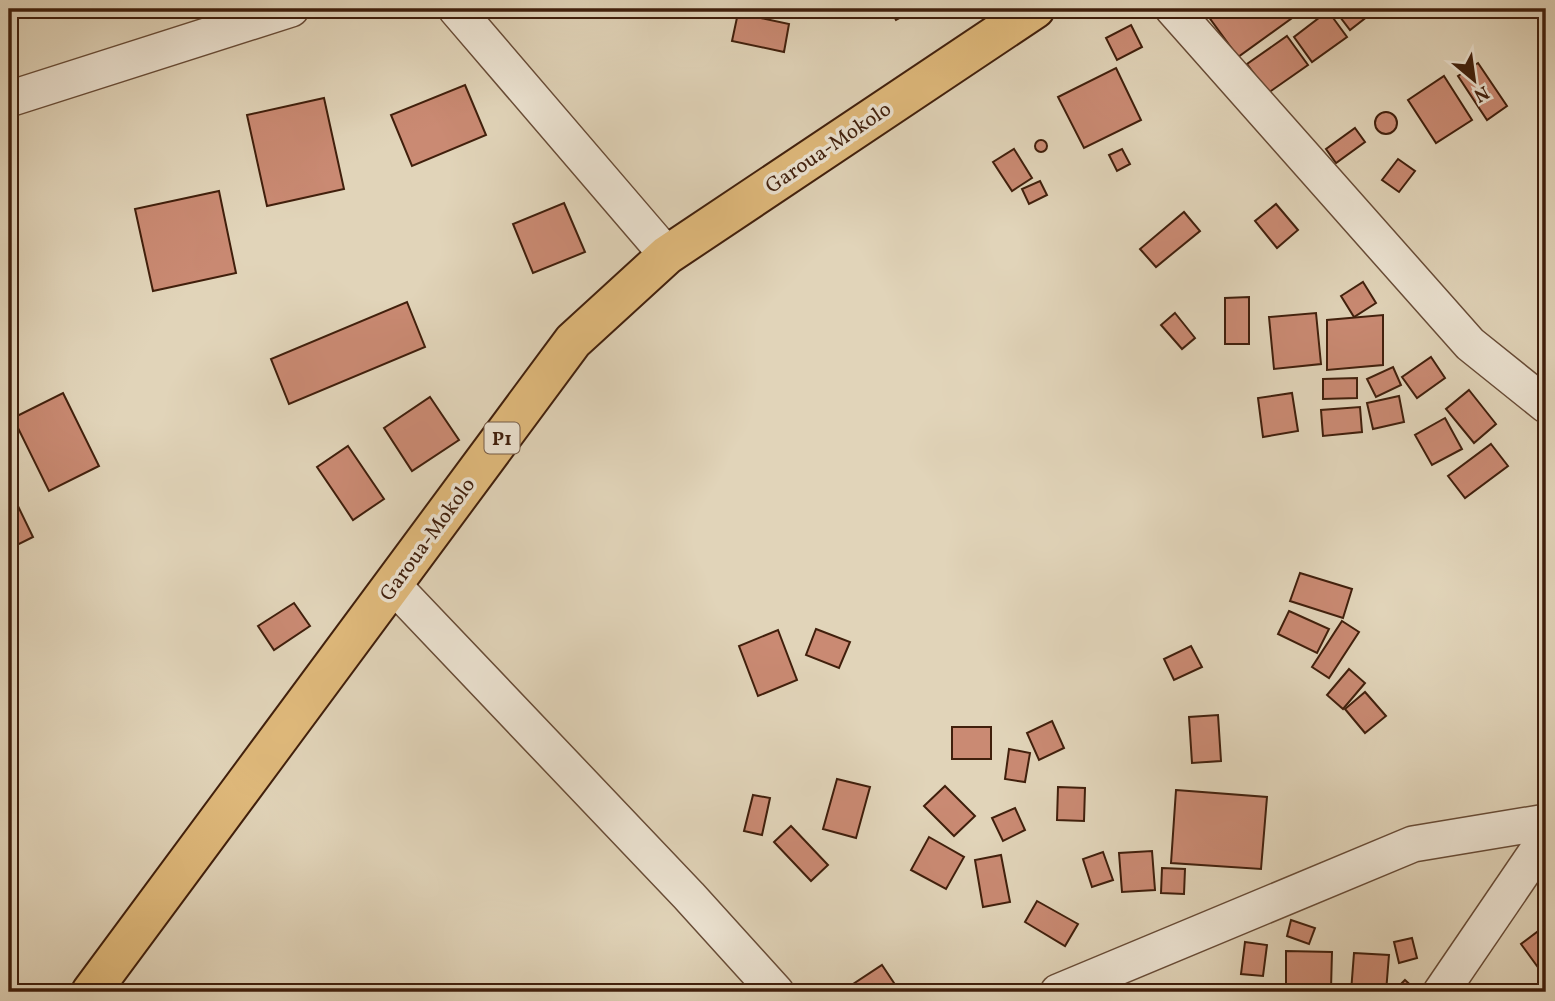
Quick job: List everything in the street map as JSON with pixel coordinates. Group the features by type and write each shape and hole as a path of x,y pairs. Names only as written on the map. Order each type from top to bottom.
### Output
{"main road":[{"name":"Garoua-Mokolo","path":"91,992 573,341 667,255 1035,9"}],"street":[{"path":"9,99 291,9"},
{"path":"456,9 667,255"},
{"path":"1173,9 1470,344 1546,405"},
{"path":"393,585 776,992"},
{"path":"1058,992 1413,844 1546,822"},
{"path":"1441,992 1546,838"}],"building":[{"path":"803,9 821,10 819,15 813,17 808,16"},
{"path":"890,9 916,9 896,20"},
{"path":"1203,9 1296,9 1299,13 1238,57"},
{"path":"1334,9 1377,9 1350,30"},
{"path":"1328,11 1347,37 1312,62 1294,37"},
{"path":"738,13 789,24 784,52 732,41"},
{"path":"1131,25 1142,47 1117,60 1106,38"},
{"path":"1287,36 1308,65 1268,93 1247,64"},
{"path":"1478,63 1507,106 1487,120 1458,76"},
{"path":"1116,68 1141,120 1084,148 1058,97"},
{"path":"1444,76 1472,120 1436,143 1408,100"},
{"path":"465,85 486,135 412,166 391,115"},
{"path":"324,98 344,189 267,206 247,115"},
{"path":"1386,112 1394,115 1397,123 1394,131 1386,134 1378,131 1375,123 1378,115"},
{"path":"1355,128 1365,142 1336,163 1326,149"},
{"path":"1036,141 1046,141 1046,151 1036,151"},
{"path":"1014,149 1032,178 1012,191 993,162"},
{"path":"1122,149 1130,164 1117,171 1109,155"},
{"path":"1398,159 1415,171 1399,192 1382,180"},
{"path":"1040,181 1047,195 1029,204 1022,189"},
{"path":"219,191 236,273 153,291 135,209"},
{"path":"564,203 585,252 533,273 513,224"},
{"path":"1276,204 1298,230 1277,248 1255,221"},
{"path":"1184,212 1200,231 1156,267 1140,249"},
{"path":"9,223 17,245 9,248"},
{"path":"1363,282 1376,303 1354,317 1341,296"},
{"path":"1249,297 1249,344 1225,344 1225,298"},
{"path":"407,302 425,347 289,404 271,359"},
{"path":"1175,313 1195,338 1182,349 1161,325"},
{"path":"1316,313 1321,364 1274,369 1269,317"},
{"path":"1383,315 1383,365 1327,370 1327,320"},
{"path":"1431,357 1445,378 1417,398 1402,377"},
{"path":"1393,367 1401,385 1376,397 1367,379"},
{"path":"1357,378 1357,398 1323,399 1323,379"},
{"path":"1469,390 1496,424 1474,443 1446,409"},
{"path":"63,393 99,466 49,491 13,418"},
{"path":"1292,393 1298,431 1263,437 1258,398"},
{"path":"1399,396 1404,422 1373,429 1367,403"},
{"path":"430,397 459,440 412,471 384,428"},
{"path":"1360,407 1362,432 1323,436 1321,410"},
{"path":"1445,418 1462,449 1432,465 1415,435"},
{"path":"1491,444 1508,466 1465,498 1448,476"},
{"path":"348,446 384,499 353,520 317,467"},
{"path":"16,502 33,537 9,549 9,505"},
{"path":"1300,573 1352,589 1343,618 1290,601"},
{"path":"294,603 310,626 274,650 258,626"},
{"path":"1289,611 1329,629 1317,653 1278,634"},
{"path":"1342,621 1359,632 1329,678 1312,667"},
{"path":"816,629 850,642 839,668 806,655"},
{"path":"778,630 797,680 758,696 739,646"},
{"path":"1191,646 1202,667 1174,680 1164,659"},
{"path":"1349,669 1365,683 1343,709 1327,695"},
{"path":"1365,692 1386,716 1365,733 1345,709"},
{"path":"1218,715 1221,761 1192,763 1189,717"},
{"path":"1052,721 1064,748 1039,760 1027,733"},
{"path":"952,727 991,727 991,759 952,759"},
{"path":"1009,749 1030,753 1025,782 1005,779"},
{"path":"837,779 870,787 856,838 823,829"},
{"path":"945,786 975,816 954,836 924,806"},
{"path":"1058,787 1085,788 1084,821 1057,820"},
{"path":"1176,790 1267,797 1261,869 1171,863"},
{"path":"753,795 770,798 762,835 744,831"},
{"path":"1015,808 1025,830 1003,841 992,818"},
{"path":"791,826 828,865 811,881 774,842"},
{"path":"929,837 964,857 946,889 911,870"},
{"path":"1152,851 1155,890 1122,892 1119,853"},
{"path":"1103,852 1113,880 1092,887 1083,859"},
{"path":"1001,855 1010,902 983,907 975,860"},
{"path":"1162,868 1185,869 1184,894 1161,893"},
{"path":"1037,901 1078,924 1065,946 1025,922"},
{"path":"1291,920 1315,928 1309,944 1287,936"},
{"path":"1541,929 1546,936 1545,977 1521,944"},
{"path":"1412,938 1417,958 1399,963 1394,942"},
{"path":"1245,942 1267,945 1263,976 1241,974"},
{"path":"1286,951 1332,952 1331,989 1286,989"},
{"path":"1354,953 1389,955 1386,992 1351,992"},
{"path":"882,965 900,992 841,992"},
{"path":"1405,980 1418,992 1393,992"}]}
